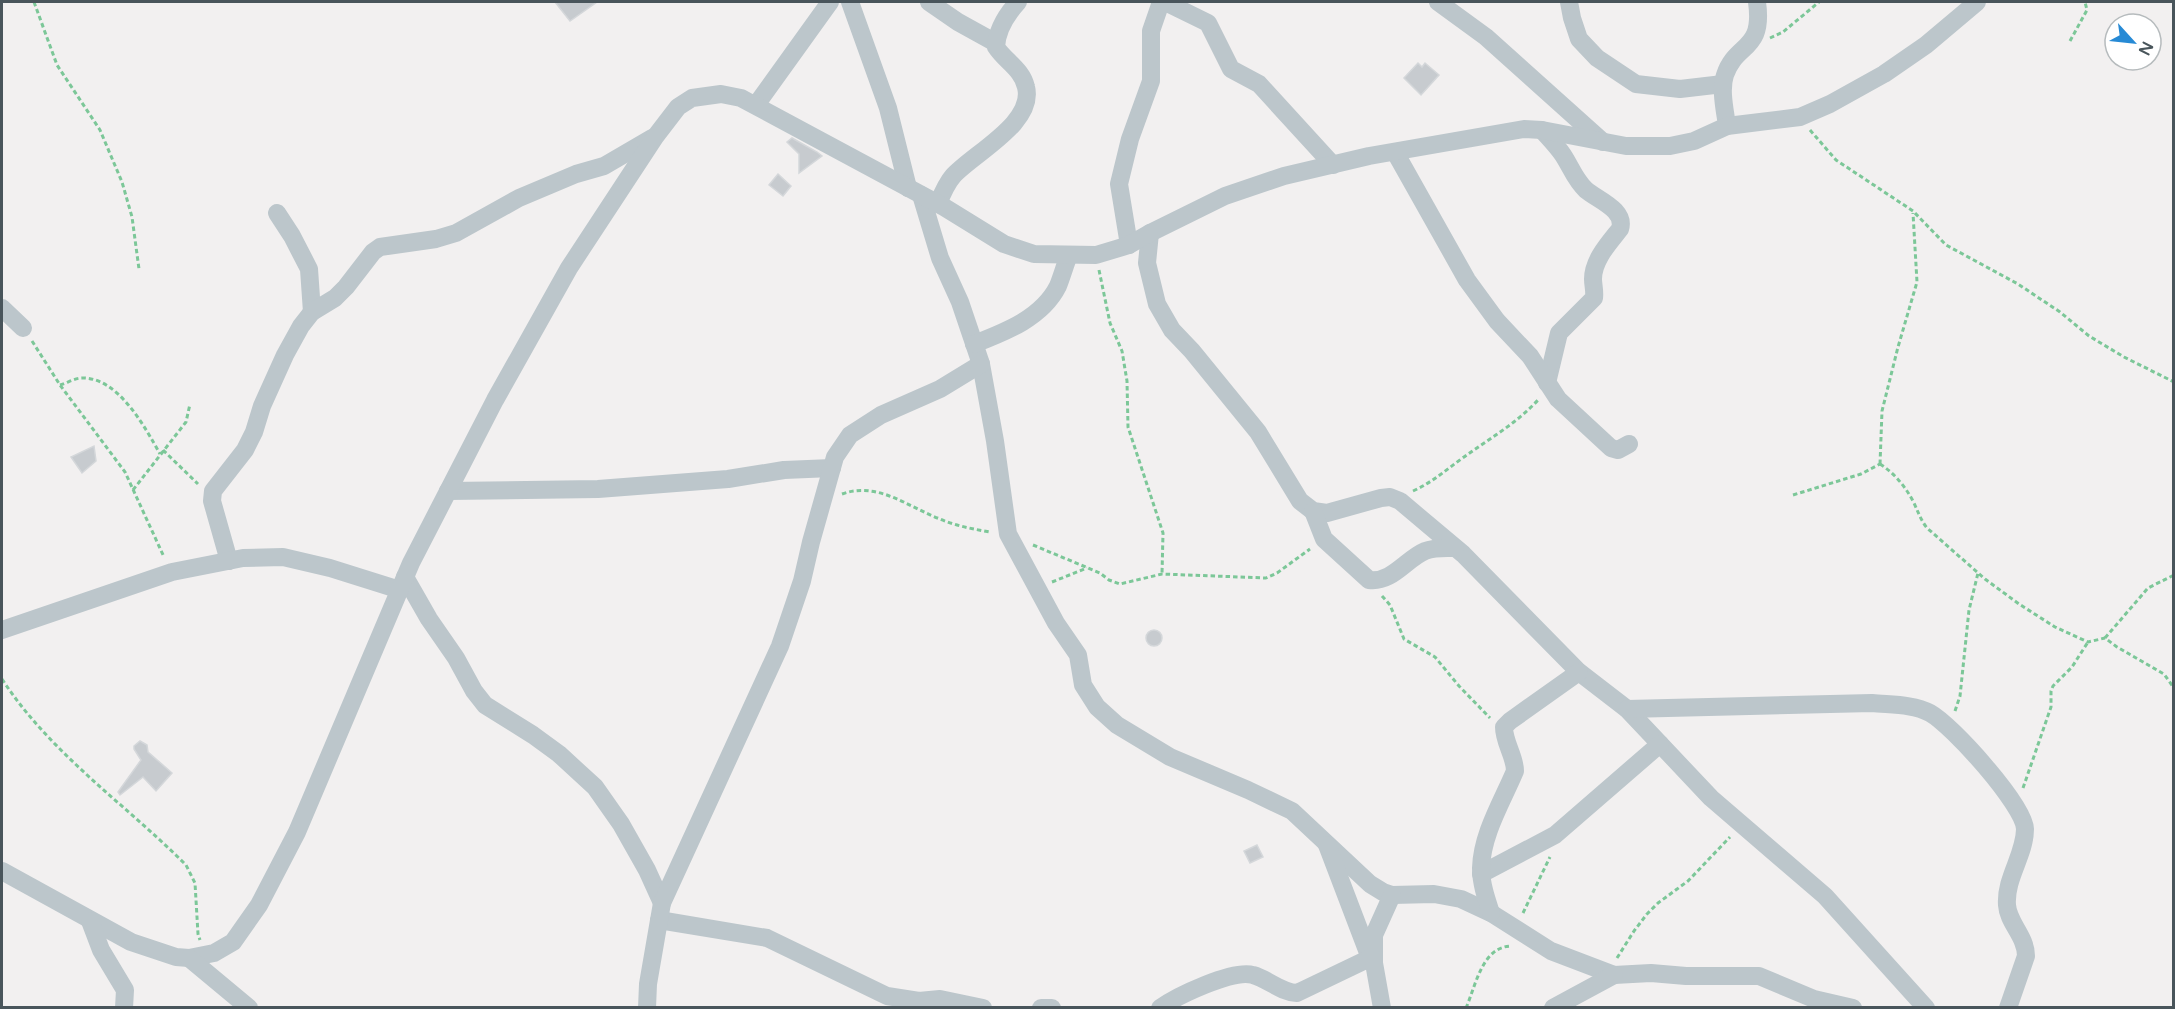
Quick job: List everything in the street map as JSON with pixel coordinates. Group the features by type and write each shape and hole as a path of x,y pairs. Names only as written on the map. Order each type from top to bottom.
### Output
{"street":[{"path":"756,105 830,2"},
{"path":"850,2 888,108 914,192 960,302 981,364 1008,534 1036,588 1078,655 1083,685 1097,707 1117,725 1170,757 1292,811 1371,884 1383,891 1392,894 1434,894 1461,899 1491,913 1551,951 1611,974 1759,976 1814,999 1853,1008"},
{"path":"929,2 958,22 996,43"},
{"path":"938,204 945,186 954,175 991,145 1018,118 1024,108 1027,88 1021,74 999,52 996,43 1000,28 1018,2"},
{"path":"1129,245 1119,184 1130,139 1151,81 1151,31 1163,2 1208,23 1231,69 1259,84 1333,165"},
{"path":"1438,2 1486,37 1603,142"},
{"path":"1569,2 1579,39 1597,58 1636,84 1680,89 1723,84"},
{"path":"1727,126 1723,84 1727,69 1754,39 1757,2"},
{"path":"2,872 131,942 176,957 214,953 233,942 259,905 297,832 402,584 495,400 568,268 655,137 678,107 692,98 721,94 741,98 756,105 938,204 1004,244 1034,254 1096,255 1129,245 1225,196 1284,176 1395,152 1524,129 1542,130 1626,146 1683,145 1727,126 1800,117 1830,104 1884,74 1926,45 1977,2"},
{"path":"1542,130 1563,155 1583,188 1613,209 1619,215 1622,224 1599,256 1593,278 1594,298 1559,333 1547,383"},
{"path":"229,561 212,496 222,478 245,450 285,355 301,326 312,312 340,292 373,252 380,247 436,239 456,233 519,198 576,174 604,166 655,137"},
{"path":"1395,152 1467,280 1497,321 1530,356 1558,399 1611,448 1618,450 1629,444"},
{"path":"277,213 309,269 312,312"},
{"path":"1150,233 1147,263 1157,304 1172,330 1238,405 1258,432 1300,501 1313,511 1327,513 1381,498 1395,498 1455,548 1501,591 1579,672 1627,709 1711,798 1825,896 1926,1008"},
{"path":"974,344 1004,332 1033,316 1047,303 1058,286 1069,255"},
{"path":"2,308 22,328"},
{"path":"647,1008 648,984 660,912 780,646 802,581 835,457 850,435 881,415 940,390 981,364"},
{"path":"448,491 598,489 728,479 784,470 832,468"},
{"path":"1313,511 1324,539 1369,580 1379,580 1390,576 1427,550 1455,548"},
{"path":"2,630 172,572 243,558 283,557 402,584 456,658 474,691 485,705 551,748 595,787 621,824 647,870 660,912"},
{"path":"1491,913 1483,888 1482,854 1487,836 1515,771 1504,727 1579,672"},
{"path":"1627,709 1872,704 1909,706 1930,713 1948,726 1996,780 2019,811 2025,826 2024,840 2007,897 2007,908 2026,947 2026,956 2008,1008"},
{"path":"1482,874 1555,835 1660,744"},
{"path":"1324,839 1372,961 1382,1008"},
{"path":"1372,961 1374,935 1392,894"},
{"path":"660,912 767,938 887,996 909,1000 940,999 983,1008"},
{"path":"90,921 101,950 125,990 124,1008"},
{"path":"198,956 249,1008"},
{"path":"1160,1008 1184,994 1245,973 1256,976 1287,992 1297,993 1372,961"},
{"path":"1553,1008 1611,974"},
{"path":"1041,1008 1052,1008"}],"path":[{"path":"34,2 57,65 100,130 122,182 132,217 139,269"},
{"path":"1754,39 1776,37 1819,2"},
{"path":"2070,41 2087,10 2085,2"},
{"path":"1800,117 1836,160 1913,211 1946,244 2018,284 2060,312 2089,336 2124,357 2174,382"},
{"path":"1880,464 1882,411 1917,282 1913,211"},
{"path":"1096,255 1110,323 1124,361 1128,392 1128,427 1163,533 1162,574"},
{"path":"22,328 60,385 125,472 172,572"},
{"path":"60,385 82,378 98,381 107,386 124,400 140,419 160,454"},
{"path":"1395,498 1430,483 1525,414 1545,393 1547,383"},
{"path":"133,490 186,422 190,404"},
{"path":"163,450 191,479 212,496"},
{"path":"1793,495 1861,474 1880,464"},
{"path":"1880,464 1891,471 1900,482 1927,528 1978,573 2019,604 2055,627 2088,642 2105,638 2148,588 2174,575"},
{"path":"823,501 847,493 868,491 884,493 954,525 1008,534 1100,573 1120,584 1162,574 1266,579 1324,539"},
{"path":"1036,588 1088,568"},
{"path":"1948,726 1960,696 1969,610 1978,573"},
{"path":"1369,580 1390,605 1404,639 1435,657 1475,704 1504,727"},
{"path":"2105,638 2164,674 2174,688"},
{"path":"2019,811 2025,781 2051,707 2051,691 2072,667 2088,642"},
{"path":"2,679 32,722 72,762 186,865 195,883 198,956"},
{"path":"1611,974 1634,931 1647,914 1688,881 1741,824"},
{"path":"1516,928 1553,849 1555,835"},
{"path":"1466,1008 1488,956 1495,950 1506,946 1541,944"}],"building":[{"path":"555,2 597,2 570,21"},
{"path":"1418,63 1422,67 1425,63 1439,75 1421,95 1404,78"},
{"path":"792,138 822,156 799,173 799,154 787,142"},
{"path":"778,174 791,186 783,196 769,185"},
{"path":"94,446 96,461 82,473 71,457"},
{"path":"1154,630 1160,632 1162,638 1160,644 1154,646 1148,644 1146,638 1148,632"},
{"path":"140,741 147,745 148,752 172,773 156,791 143,777 120,795 118,792 141,760 134,749"},
{"path":"1257,845 1263,857 1250,863 1244,851"}]}
